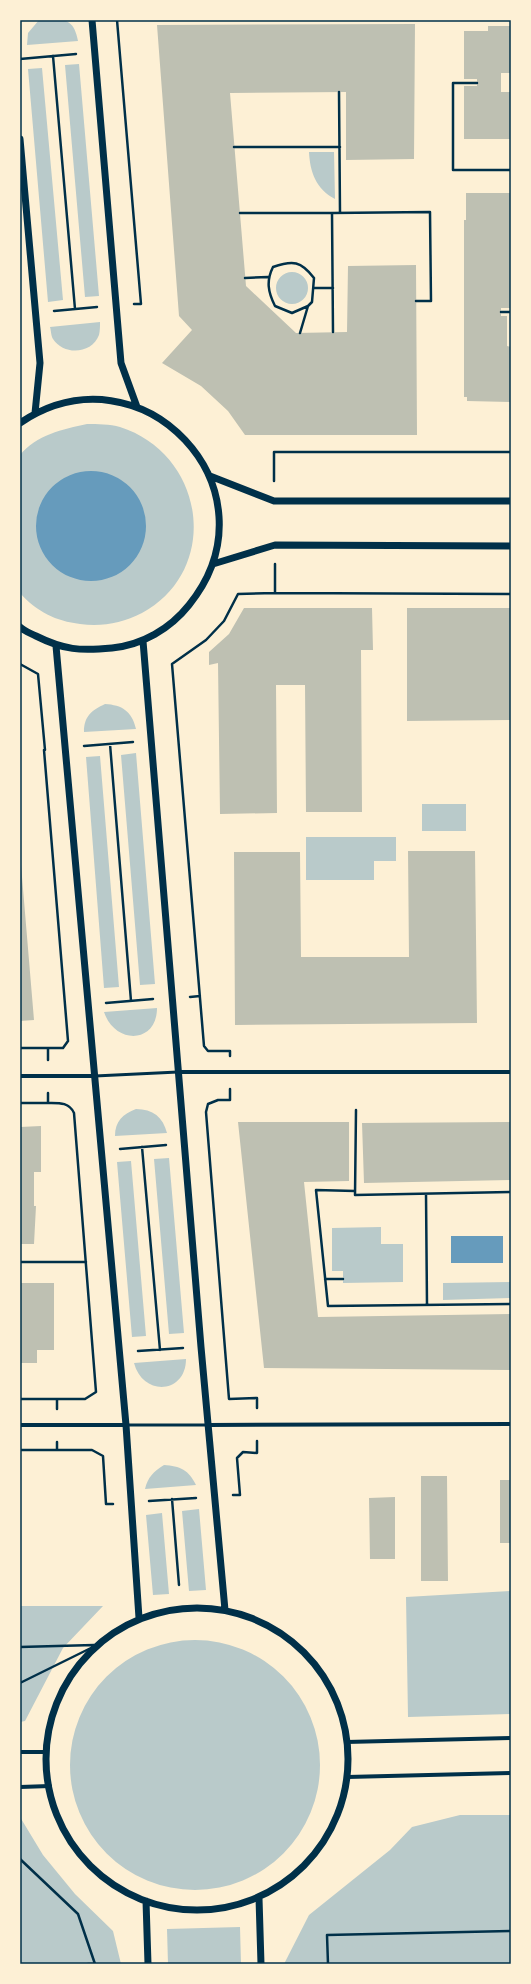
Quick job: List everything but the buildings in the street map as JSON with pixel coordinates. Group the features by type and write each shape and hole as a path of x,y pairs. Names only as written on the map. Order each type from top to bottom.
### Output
{"street":[{"path":"92,20 121,363 137,407"},
{"path":"20,139 40,363 35,412"},
{"path":"20,423 35,412 66,402 103,399 137,407 168,424 191,446 210,476 217,502 218,536 213,564 200,591 180,616 143,641 123,647 88,650 56,646 20,627"},
{"path":"210,476 274,501 511,500"},
{"path":"213,564 275,545 511,546"},
{"path":"143,641 201,1347 225,1610"},
{"path":"56,646 126,1425 139,1618"},
{"path":"178,1072 511,1072"},
{"path":"20,1076 95,1076"},
{"path":"208,1425 511,1424"},
{"path":"20,1425 126,1425"},
{"path":"194,1607 225,1610 274,1628 314,1662 340,1707 350,1758 343,1802 325,1841 296,1874 259,1898 222,1909 183,1910 146,1901 106,1880 75,1849 54,1809 45,1752 50,1720 68,1679 97,1645 139,1618 164,1611 194,1607"},
{"path":"346,1742 511,1738"},
{"path":"20,1752 45,1752"},
{"path":"347,1777 511,1773"},
{"path":"20,1787 50,1786"},
{"path":"259,1898 261,1964"},
{"path":"146,1901 148,1964"}],"lane":[{"path":"95,1076 178,1072"},
{"path":"126,1425 208,1425"}],"path":[{"path":"20,59 120,51"},
{"path":"53,56 75,309"},
{"path":"477,83 453,83 453,170 511,170"},
{"path":"339,92 340,213"},
{"path":"234,147 340,147"},
{"path":"240,213 430,212 430,301 416,301"},
{"path":"332,213 333,332"},
{"path":"289,261 306,267 314,278 312,302 308,306 292,313 275,306 269,294 268,277 273,267 289,261"},
{"path":"245,278 268,277"},
{"path":"314,288 333,288"},
{"path":"300,333 308,306"},
{"path":"502,312 511,312"},
{"path":"274,501 274,452 511,452"},
{"path":"275,545 275,593"},
{"path":"230,1398 206,1112 208,1104 218,1100 230,1100 230,1051 208,1051 204,1046 172,664 206,640 224,621 238,594 511,594"},
{"path":"20,664 38,674"},
{"path":"110,744 131,1001"},
{"path":"20,1048 63,1048 68,1041 44,750"},
{"path":"66,1006 200,996"},
{"path":"48,1048 48,1102"},
{"path":"20,1102 63,1103 71,1107 74,1113 96,1392 85,1398 57,1398"},
{"path":"356,1110 355,1195 511,1192"},
{"path":"101,1150 209,1143"},
{"path":"142,1147 160,1350"},
{"path":"355,1191 316,1190 328,1306 511,1304"},
{"path":"426,1194 427,1305"},
{"path":"20,1262 86,1262"},
{"path":"325,1279 343,1279"},
{"path":"93,1354 226,1345"},
{"path":"20,1450 57,1450"},
{"path":"172,1499 179,1585"},
{"path":"20,1647 97,1645"},
{"path":"20,1683 97,1645"},
{"path":"20,1859 78,1914 95,1964 88,1964"},
{"path":"328,1964 327,1936 511,1931"}],"shaded area":[{"path":"39,20 60,20 69,23 76,33 78,41 27,45 28,33"},
{"path":"79,64 99,296 85,297 65,65"},
{"path":"42,68 63,300 48,302 28,69"},
{"path":"309,152 334,152 335,199 323,190 315,179"},
{"path":"292,272 298,273 305,279 308,288 307,294 301,301 292,304 286,303 279,297 276,288 277,282 283,275"},
{"path":"100,322 99,335 90,346 84,349 71,350 64,348 52,338 50,327"},
{"path":"87,424 120,427 149,441 171,461 185,486 193,514 193,542 184,569 168,593 142,613 119,622 96,625 71,623 55,618 26,600 20,593 20,455 34,442 50,434"},
{"path":"105,704 116,706 129,713 136,729 84,732 85,722 90,714"},
{"path":"136,753 155,984 140,985 121,755"},
{"path":"100,756 119,987 104,988 86,757"},
{"path":"422,804 466,804 466,831 422,831"},
{"path":"306,837 396,837 396,861 374,861 374,880 306,880"},
{"path":"157,1008 155,1020 150,1028 143,1034 135,1036 126,1035 117,1030 109,1023 104,1012"},
{"path":"136,1109 147,1110 160,1118 167,1133 115,1136 118,1122 127,1113"},
{"path":"169,1158 184,1333 169,1334 154,1159"},
{"path":"131,1161 146,1336 132,1337 117,1162"},
{"path":"381,1227 381,1244 403,1244 403,1282 343,1283 343,1271 332,1271 332,1228"},
{"path":"511,1282 511,1298 443,1300 443,1283"},
{"path":"186,1359 184,1371 179,1379 172,1385 163,1387 154,1386 146,1382 139,1374 134,1363"},
{"path":"164,1465 175,1466 187,1472 196,1485 145,1489 152,1475"},
{"path":"199,1509 206,1590 189,1591 182,1511"},
{"path":"162,1513 169,1594 153,1595 146,1515"},
{"path":"511,1591 511,1714 408,1717 406,1597"},
{"path":"20,1606 103,1606 63,1648 25,1721 20,1722"},
{"path":"195,1640 231,1646 254,1655 274,1668 292,1686 310,1717 317,1741 320,1765 314,1801 305,1824 292,1844 274,1862 243,1880 219,1887 195,1890 159,1884 136,1875 116,1862 98,1844 80,1813 73,1789 70,1765 76,1729 85,1706 98,1686 116,1668 147,1650 171,1643"},
{"path":"460,1815 511,1815 511,1964 284,1964 309,1915 390,1850 412,1827"},
{"path":"20,1817 43,1855 75,1894 113,1931 121,1964 20,1964"},
{"path":"240,1927 241,1964 168,1964 167,1929"}],"water":[{"path":"91,471 112,475 122,480 130,487 137,495 142,505 146,526 142,547 137,557 130,565 122,572 112,577 91,581 70,577 60,572 52,565 45,557 40,547 36,526 40,505 45,495 52,487 60,480 70,475"},
{"path":"451,1236 503,1236 503,1263 451,1263"}]}
